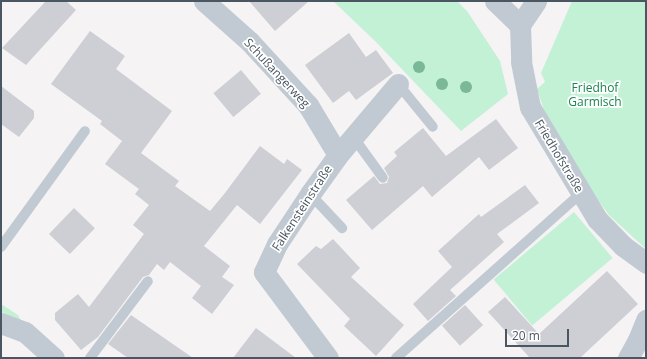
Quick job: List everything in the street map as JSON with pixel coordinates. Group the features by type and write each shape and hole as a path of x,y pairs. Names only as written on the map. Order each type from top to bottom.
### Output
{"street":[{"name":"Schußangerweg","path":"204,1 250,42 308,105 338,155"},
{"path":"495,1 520,25 536,1"},
{"name":"Friedhofstraße","path":"520,25 521,62 530,107 597,219 623,246 646,263"},
{"name":"Falkensteinstraße","path":"324,356 264,272 277,244 310,194 338,155 354,138 398,84"},
{"path":"628,358 642,338 646,320"},
{"path":"1,323 26,332 54,358"}],"lane":[{"path":"398,84 433,127"},
{"path":"1,248 85,131"},
{"path":"354,138 383,178"},
{"path":"396,358 581,193"},
{"path":"310,194 342,228"},
{"path":"90,358 148,281"}],"green space":[{"path":"333,1 457,1 467,11 500,61 508,94 461,131 375,41"},
{"name":"Friedhof Garmisch","path":"572,1 646,1 646,249 609,215 588,187 547,119 537,89 545,82 541,73"},
{"path":"574,212 613,258 532,325 494,279"},
{"path":"1,304 18,315 21,321 1,312"}],"building":[{"path":"46,1 66,1 76,10 26,65 2,48"},
{"path":"249,1 309,1 275,31"},
{"path":"90,31 125,56 116,69 172,111 141,153 179,181 175,186 210,211 260,146 284,164 287,159 302,170 260,224 237,205 204,246 230,266 222,277 234,285 212,314 192,298 201,286 170,262 164,270 157,264 149,275 143,277 98,337 81,350 55,320 55,313 78,294 89,307 144,234 133,225 149,205 135,194 139,189 105,164 122,141 100,124 102,121 51,84"},
{"path":"349,33 366,57 376,50 393,73 356,100 349,91 333,103 305,65"},
{"path":"241,70 261,94 233,117 213,93"},
{"path":"1,86 34,111 34,118 19,137 1,124"},
{"path":"496,119 518,148 489,170 479,157 432,197 423,186 372,230 346,200 374,176 380,184 387,183 389,177 384,168 397,156 394,152 423,128 446,156"},
{"path":"525,185 539,203 497,234 504,242 450,290 456,296 428,321 413,304 452,267 438,251 479,214 481,217"},
{"path":"74,208 95,228 70,254 49,234"},
{"path":"333,239 360,268 351,277 404,325 376,356 344,326 350,319 297,264 316,246 321,249"},
{"path":"607,271 638,304 580,358 530,358 488,312 505,297 539,334"},
{"path":"465,305 483,325 460,346 442,326"},
{"path":"131,315 193,358 128,358 108,344"},
{"path":"256,328 296,358 233,358"}]}
